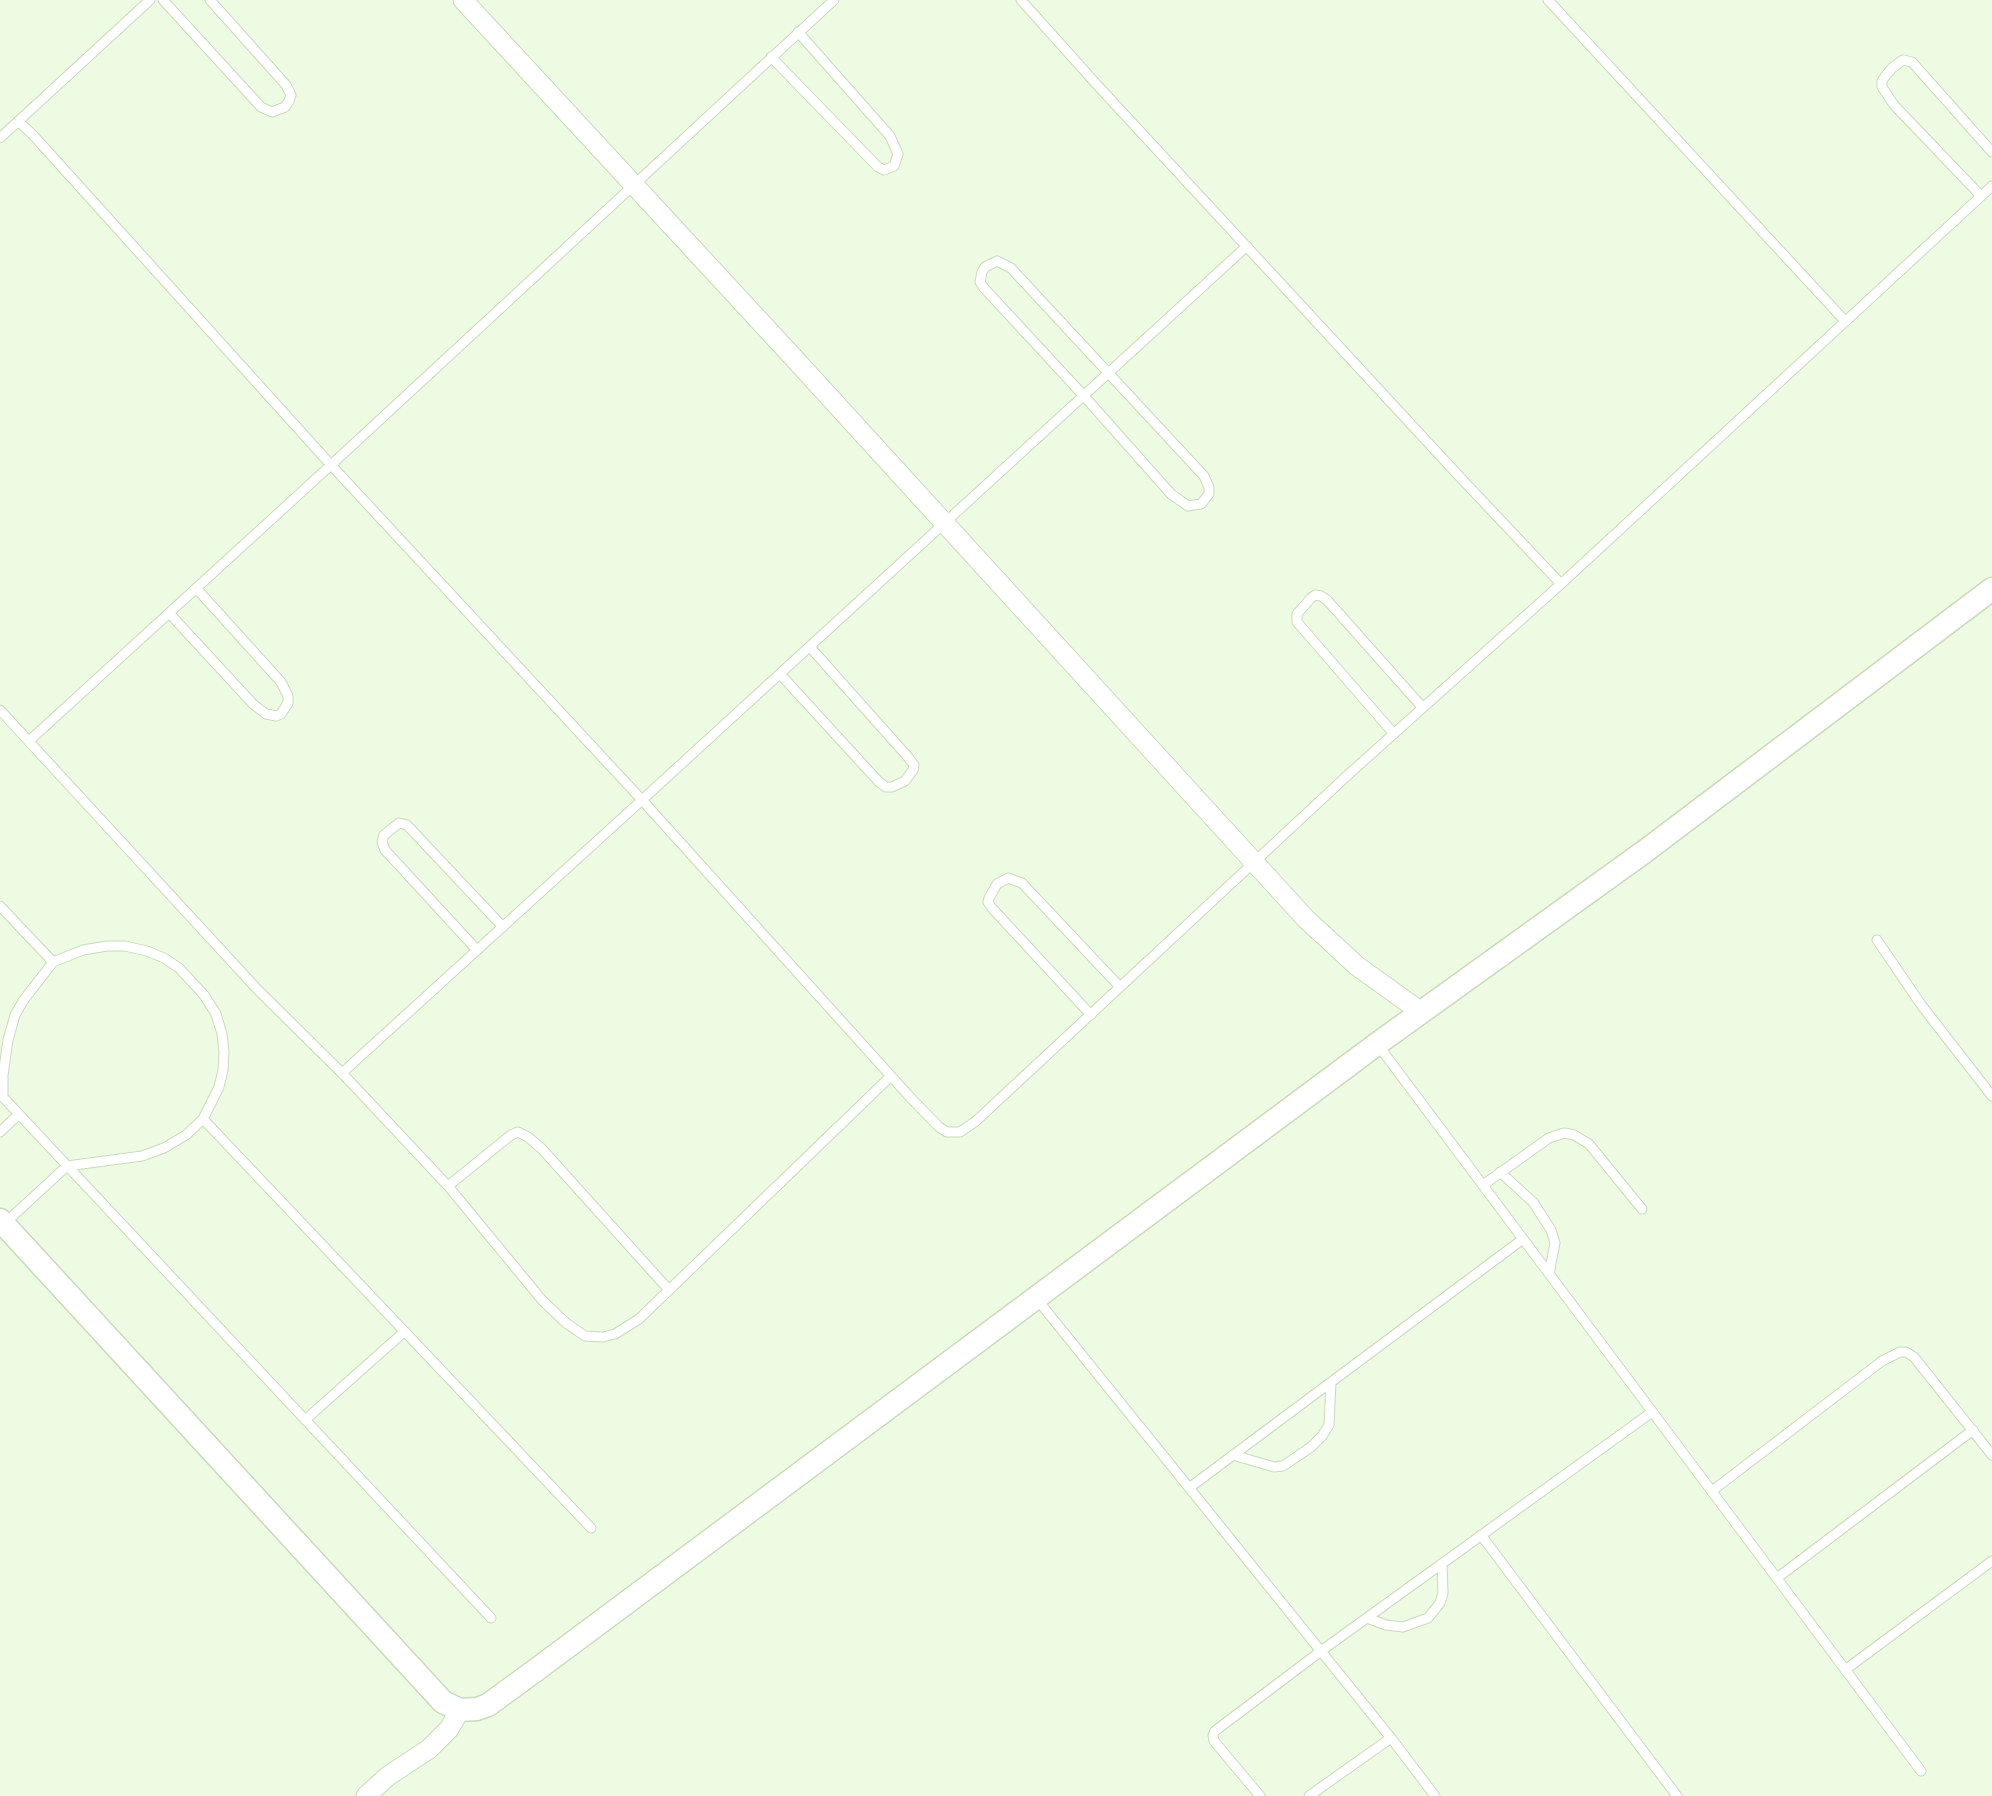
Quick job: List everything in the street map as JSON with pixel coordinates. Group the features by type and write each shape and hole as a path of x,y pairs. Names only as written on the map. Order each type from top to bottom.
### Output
{"street":[{"path":"463,0 1189,789 1306,919 1357,966 1421,1012"},
{"path":"2,1222 443,1702 460,1710 477,1709 488,1705 1377,1044 1644,852 1992,589"},
{"path":"366,1796 388,1776 429,1749 449,1729 460,1710"}],"lane":[{"path":"0,138 150,0"},
{"path":"163,0 262,107 272,112 285,107 291,95 286,85 210,0"},
{"path":"29,741 834,0"},
{"path":"1022,0 1099,87 1458,476 1561,584"},
{"path":"1548,0 1845,321"},
{"path":"772,57 878,167 884,170 894,166 898,154 890,136 798,32"},
{"path":"1981,196 1894,105 1882,87 1882,81 1886,75 1903,60 1912,62 1992,152"},
{"path":"18,121 33,135 331,465 642,800 890,1076 946,1132 960,1132 976,1121 1254,862 1561,584 1992,186"},
{"path":"342,1072 810,647 1247,246"},
{"path":"997,261 1011,268 1110,373 1204,476 1209,487 1209,494 1201,504 1188,506 1171,494 984,288 980,282 980,276 985,267 997,261"},
{"path":"169,612 248,700 266,714 276,716 281,714 286,708 288,696 281,682 196,588"},
{"path":"1394,734 1296,622 1296,614 1311,598 1315,595 1328,600 1423,708"},
{"path":"780,674 879,782 892,787 900,785 905,781 913,770 914,765 810,647"},
{"path":"0,710 257,989 342,1072 448,1186 542,1300 578,1332 593,1337 615,1334 639,1319 890,1076"},
{"path":"477,950 385,850 382,842 388,832 399,824 407,825 503,927"},
{"path":"1091,1015 991,907 988,902 989,898 997,884 1008,878 1022,883 1120,987"},
{"path":"0,906 53,962"},
{"path":"1877,940 1922,1006 1992,1096"},
{"path":"2,1222 67,1166 142,1156 164,1148 186,1135 203,1119 219,1087 224,1052 222,1034 216,1014 204,995 179,968 164,958 125,946 107,946 83,950 53,962 22,1001 16,1015 8,1040 1,1096 18,1115 67,1166 491,1618"},
{"path":"1377,1044 1921,1771"},
{"path":"0,1132 18,1115"},
{"path":"203,1119 590,1528"},
{"path":"448,1186 510,1135 518,1132 528,1137 542,1149 669,1290"},
{"path":"1482,1185 1549,1138 1564,1133 1574,1135 1589,1144 1642,1209"},
{"path":"1500,1172 1533,1202 1551,1230 1555,1243 1549,1274"},
{"path":"1189,1488 1523,1239"},
{"path":"1036,1298 1391,1738 1435,1796"},
{"path":"305,1420 404,1332"},
{"path":"1712,1491 1882,1361 1900,1352 1906,1352 1914,1357 1992,1455"},
{"path":"1233,1455 1274,1466 1283,1466 1311,1447 1322,1436 1329,1425 1331,1382"},
{"path":"1260,1796 1214,1741 1214,1731 1321,1651 1652,1412"},
{"path":"1777,1578 1973,1430"},
{"path":"1481,1535 1677,1796"},
{"path":"1846,1670 1992,1561"},
{"path":"1367,1618 1386,1625 1403,1627 1428,1618 1440,1603 1443,1593 1442,1564"},
{"path":"1309,1796 1391,1738"}]}
